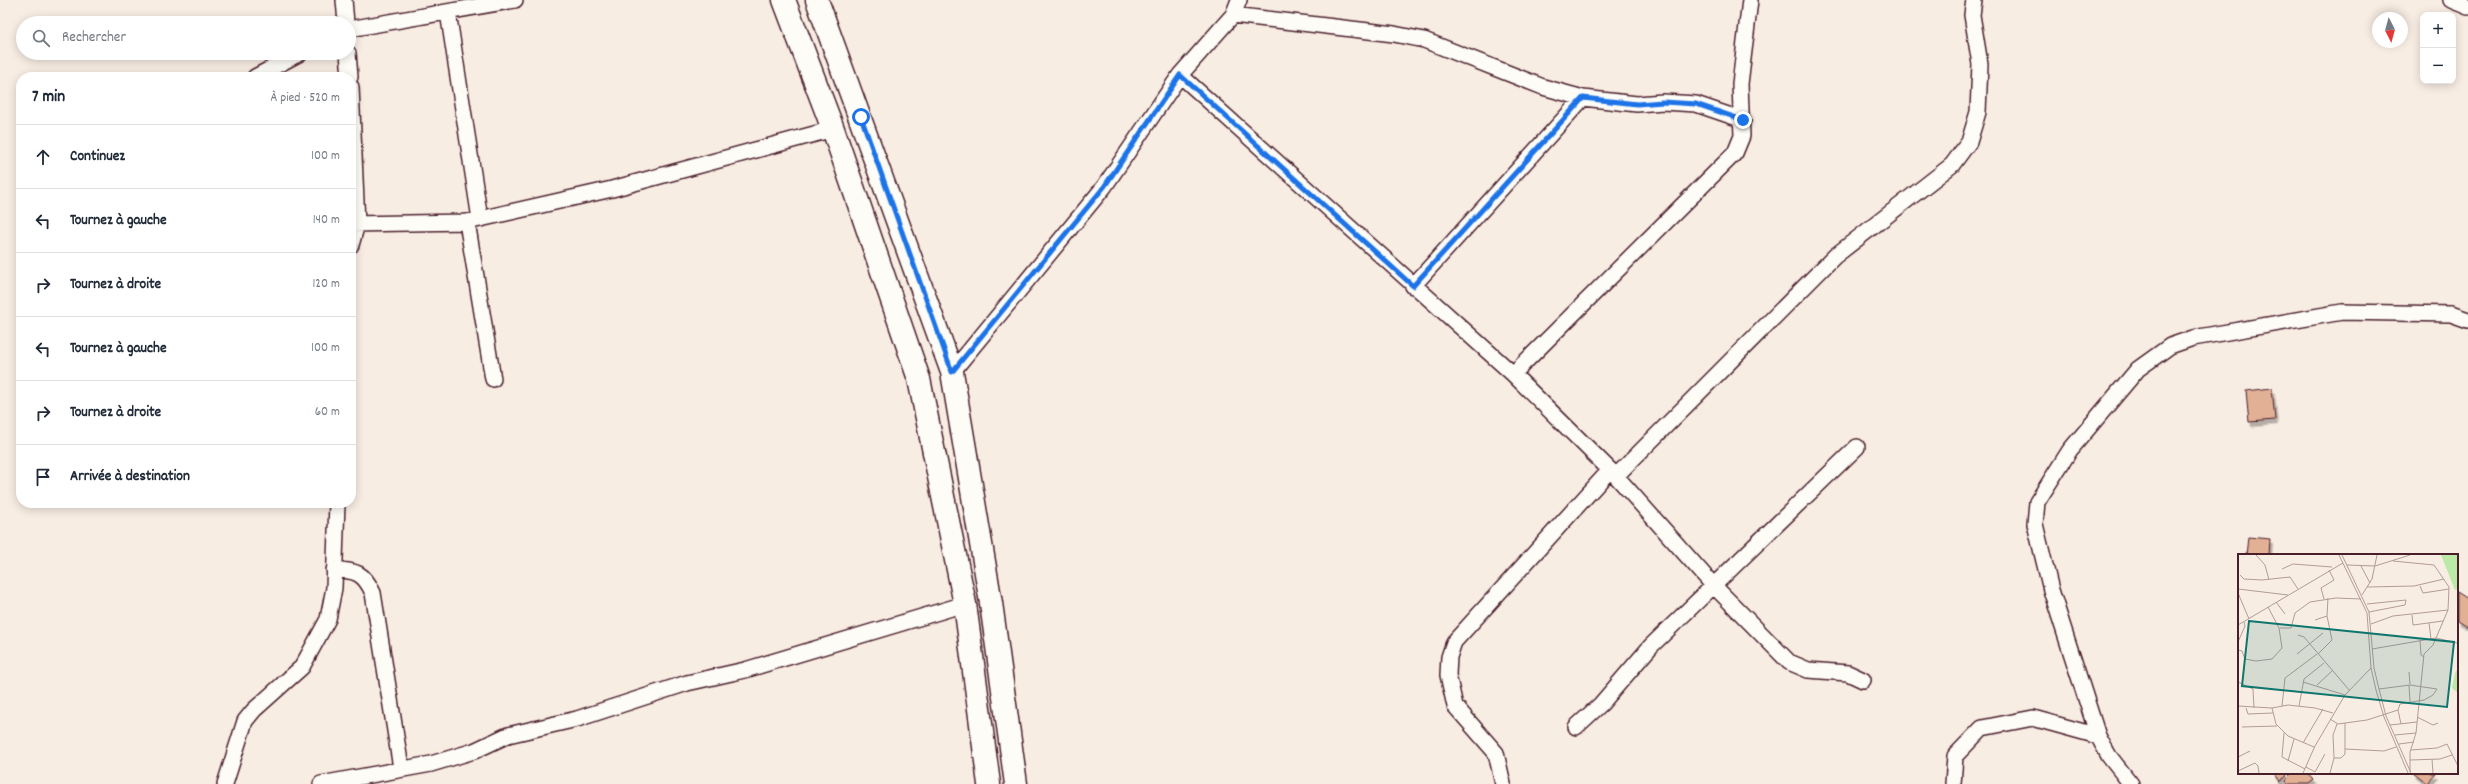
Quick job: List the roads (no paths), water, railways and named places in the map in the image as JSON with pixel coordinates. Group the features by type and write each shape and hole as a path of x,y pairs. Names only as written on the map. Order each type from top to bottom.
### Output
{"street":[{"path":"344,0 345,16"},
{"path":"356,28 515,0"},
{"path":"784,0 833,128 919,380 965,604 989,784"},
{"path":"817,0 952,372 991,603 1016,784"},
{"path":"952,372 1104,187 1180,75 1233,15 1239,0"},
{"path":"1512,374 1735,153 1742,136 1743,120 1740,84 1750,0"},
{"path":"1503,784 1496,754 1455,706 1448,675 1449,657 1454,642 1613,473 1835,256 1952,165 1969,142 1978,112 1980,64 1972,15 1974,0"},
{"path":"2451,0 2468,7"},
{"path":"448,12 493,379"},
{"path":"1233,15 1424,40 1543,87 1583,98 1637,104 1669,102 1696,104 1743,120"},
{"path":"264,72 287,60"},
{"path":"349,60 350,72"},
{"path":"1180,75 1512,374 1613,473 1713,585 1789,662 1808,670 1848,673 1863,680"},
{"path":"1413,286 1583,98"},
{"path":"356,224 474,220 612,188 833,128"},
{"path":"2131,784 2109,756 2098,736 2051,590 2035,524 2037,502 2070,450 2138,369 2170,346 2193,338 2342,312 2451,314 2468,320"},
{"path":"1576,727 1601,704 1651,646 1857,447"},
{"path":"225,784 245,721 254,710 302,667 328,619 332,604 337,508"},
{"path":"334,570 357,572 368,580 373,593 402,768"},
{"path":"321,784 402,768 431,764 474,751 508,735 577,719 687,683 745,670 965,604"},
{"path":"1953,784 1955,756 1982,728 2032,718 2098,736"}]}
